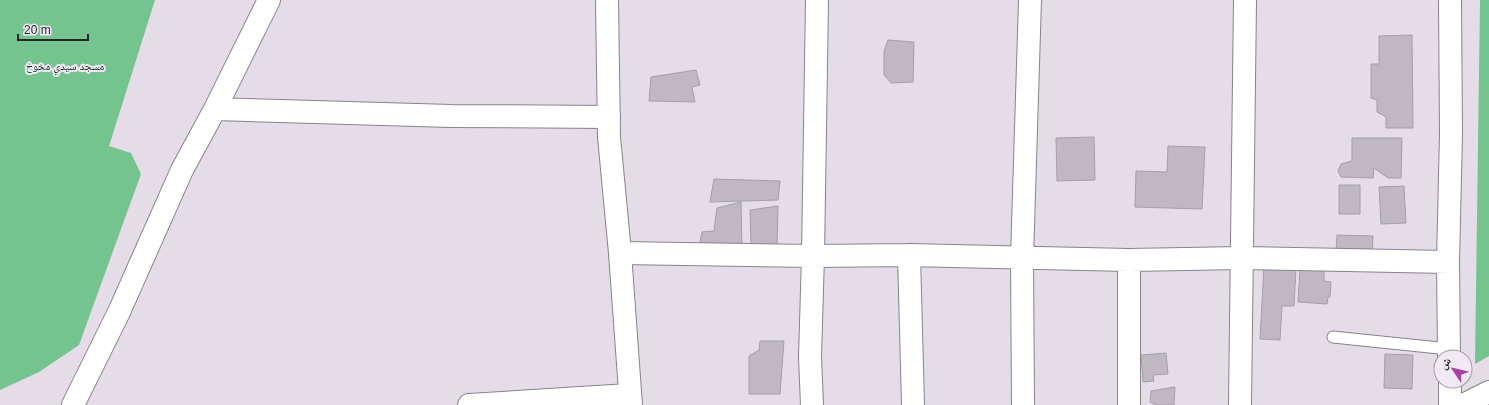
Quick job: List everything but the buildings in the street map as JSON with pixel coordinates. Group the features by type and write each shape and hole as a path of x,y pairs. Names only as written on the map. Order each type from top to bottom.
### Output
{"street":[{"path":"73,405 119,312 182,170 215,109 269,0"},
{"path":"469,405 630,400 620,253 609,137 607,0"},
{"path":"812,405 810,357 817,0"},
{"path":"1023,405 1022,258 1030,0"},
{"path":"1240,405 1245,0"},
{"path":"1449,349 1448,262 1451,134 1450,0"},
{"path":"215,109 451,116 609,117"},
{"path":"620,253 813,256 909,255 1129,260 1242,258 1448,262"},
{"path":"909,255 913,405"},
{"path":"1129,260 1129,405"},
{"path":"1450,389 1450,405"},
{"path":"1464,405 1489,392"}],"lane":[{"path":"1333,337 1433,351"}],"green space":[{"name":"مسجد سيدي مخوخ","path":"0,0 155,0 109,146 131,153 141,174 79,345 39,372 0,390"},
{"path":"1480,0 1489,0 1489,356 1475,364"}]}
